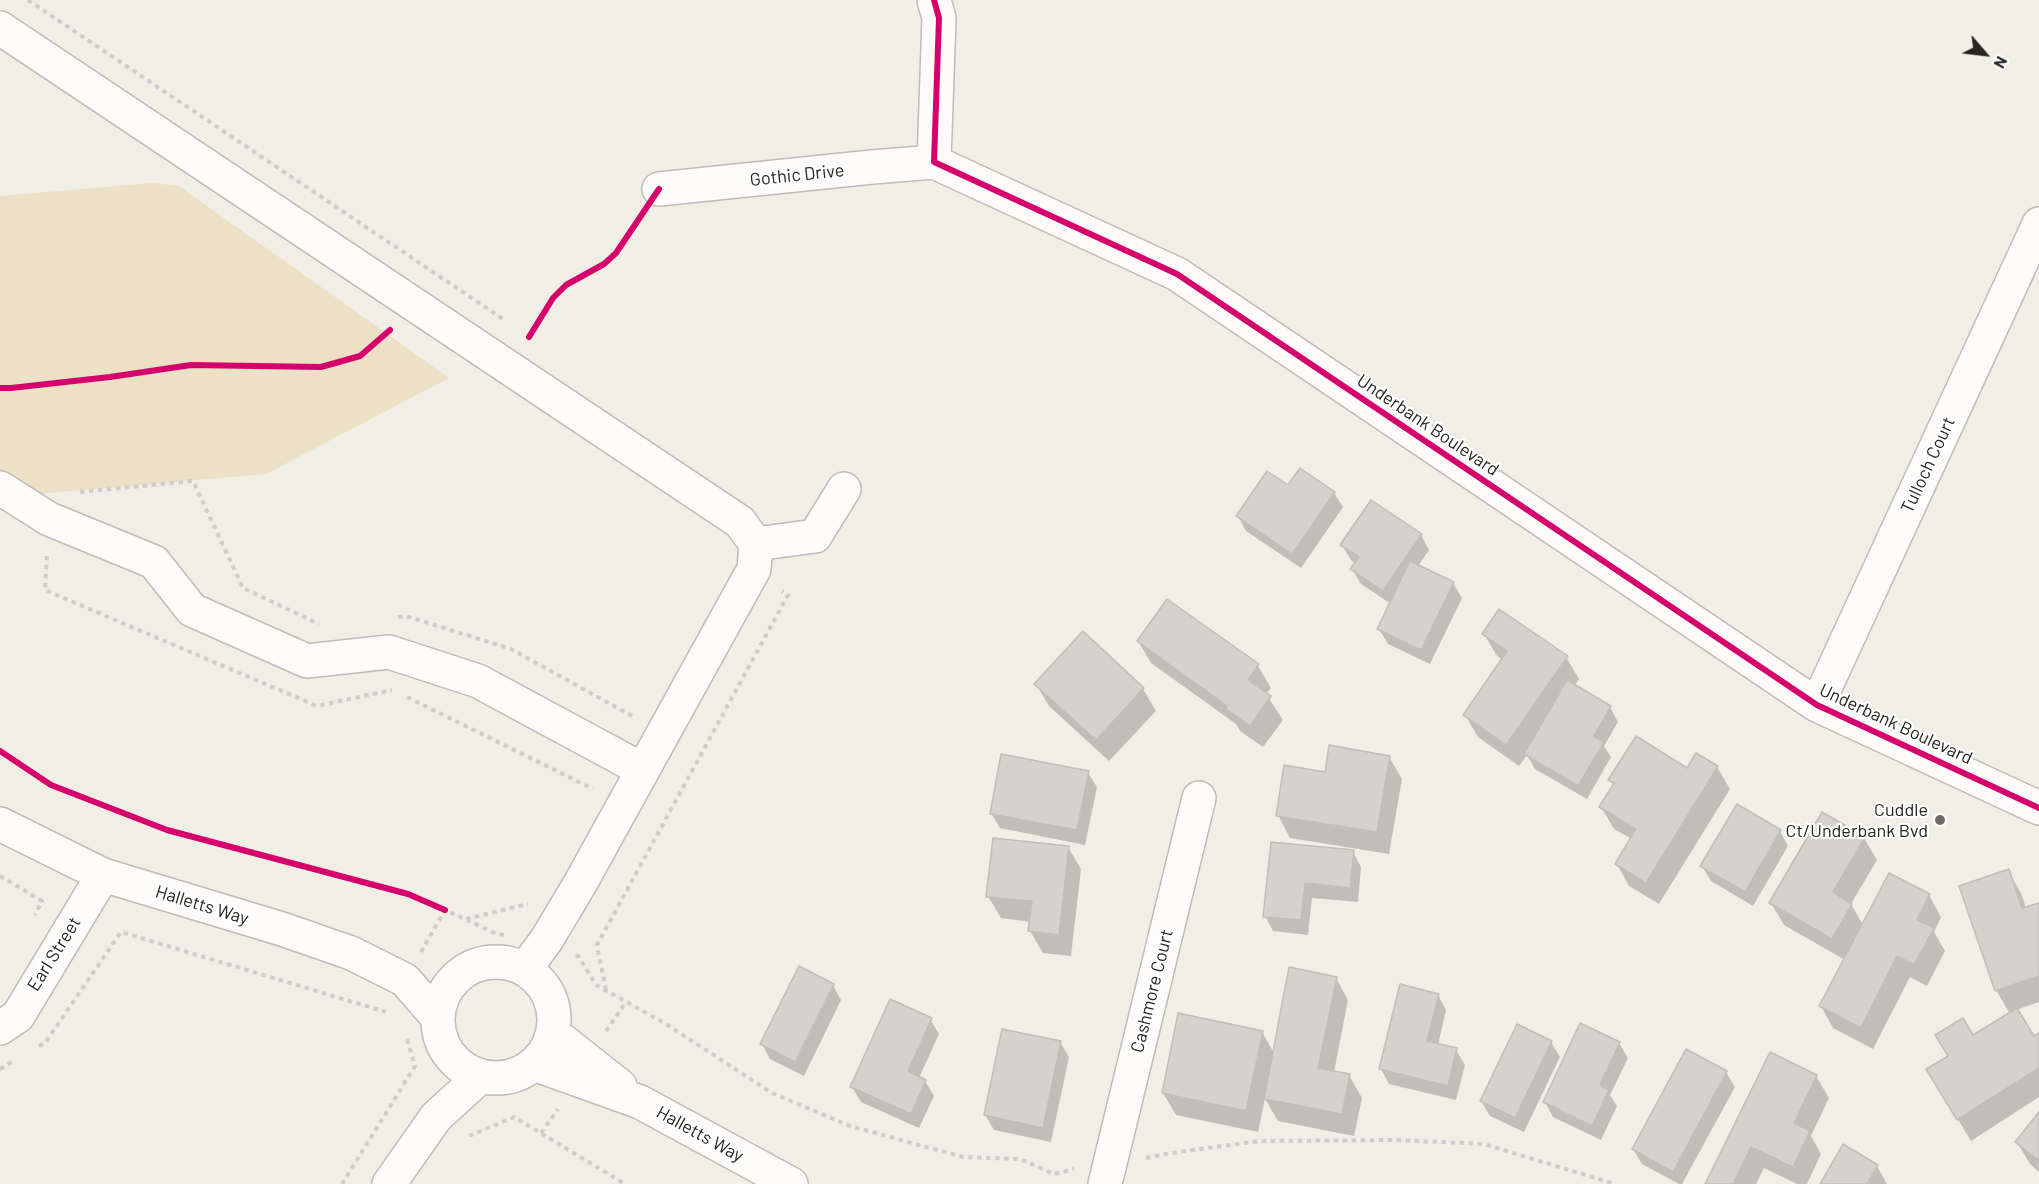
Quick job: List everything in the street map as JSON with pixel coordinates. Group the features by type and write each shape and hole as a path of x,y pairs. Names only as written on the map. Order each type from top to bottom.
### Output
{"street":[{"path":"934,0 939,18 934,162"},
{"path":"0,28 740,522 755,557"},
{"name":"Gothic Drive","path":"659,189 934,162"},
{"name":"Underbank Boulevard","path":"934,162 1177,274 1817,705 2039,808"},
{"name":"Tulloch Court","path":"1817,705 2039,224"},
{"path":"0,488 49,519 154,562 192,610 297,657 308,661 389,652 411,659 478,681 643,770"},
{"path":"525,969 547,939 643,770 755,557 814,536 844,489"},
{"name":"Cashmore Court","path":"1108,1172 1199,798"},
{"name":"Halletts Way","path":"0,824 103,875 282,929 351,953 405,980 438,1018"},
{"name":"Earl Street","path":"0,1028 18,1016 103,875"},
{"path":"486,962 506,962 525,969 540,981 550,997 554,1015 553,1033 546,1050 534,1064 518,1074 500,1078 482,1076 464,1069 450,1056 441,1038 438,1018 442,999 452,982 467,969 486,962"},
{"name":"Halletts Way","path":"405,980 452,982"},
{"name":"Halletts Way","path":"553,1033 640,1102"},
{"path":"436,1117 450,1056"},
{"name":"Halletts Way","path":"534,1064 640,1102 792,1184"},
{"path":"389,1184 436,1117 482,1076"}],"path":[{"path":"606,991 597,945 788,595 755,557"},
{"path":"0,876 42,901 34,919"},
{"path":"436,906 497,934 547,939 579,957 596,985 666,1024 772,1092 850,1126 963,1157 1020,1159 1054,1174 1108,1172 1123,1163 1171,1152 1260,1141 1398,1140 1484,1144 1615,1184"},
{"path":"36,1048 45,1043 121,932 390,1013"},
{"path":"342,1184 415,1066 404,1026"},
{"path":"0,1069 18,1059"},
{"path":"462,1139 514,1117 625,1184"}],"shaded area":[{"path":"152,183 179,186 449,378 266,474 36,494 0,473 0,196"}],"building":[{"path":"1300,468 1335,492 1292,554 1236,516 1267,471 1288,485"},
{"path":"1371,500 1422,534 1383,591 1350,569 1359,557 1340,545"},
{"path":"1410,561 1454,582 1421,650 1377,629"},
{"path":"1167,599 1259,664 1248,680 1271,696 1250,726 1226,709 1227,706 1137,641"},
{"path":"1499,609 1568,656 1506,745 1463,715 1507,651 1482,634"},
{"path":"1083,631 1144,688 1096,740 1034,684"},
{"path":"1567,680 1611,706 1594,736 1604,742 1578,786 1524,754"},
{"path":"1636,736 1687,768 1696,753 1718,766 1646,883 1615,864 1636,829 1599,807 1614,783 1608,780"},
{"path":"1329,745 1390,756 1377,832 1276,816 1284,765 1325,772"},
{"path":"1001,754 1089,771 1077,830 990,814"},
{"path":"1737,804 1781,830 1745,892 1700,866"},
{"path":"1822,812 1865,837 1833,892 1852,904 1832,939 1769,903"},
{"path":"993,838 1069,846 1059,935 1028,931 1032,901 986,897"},
{"path":"1271,842 1354,850 1350,888 1305,883 1301,920 1263,917"},
{"path":"2009,869 2022,908 2039,903 2039,976 1995,991 1959,886"},
{"path":"1889,873 1930,894 1917,920 1934,928 1914,965 1897,956 1861,1028 1819,1006"},
{"path":"799,966 834,984 795,1062 760,1044"},
{"path":"1289,967 1337,977 1318,1068 1350,1074 1342,1114 1264,1099"},
{"path":"1400,984 1439,994 1427,1041 1457,1048 1448,1086 1379,1069"},
{"path":"890,999 932,1018 908,1071 926,1080 911,1114 850,1087"},
{"path":"2017,1008 2034,1036 2039,1033 2039,1068 1957,1120 1926,1069 1948,1056 1935,1035 1963,1018 1973,1035"},
{"path":"1178,1013 1263,1031 1246,1111 1162,1093"},
{"path":"1580,1023 1620,1042 1600,1085 1609,1090 1592,1126 1543,1102"},
{"path":"1517,1024 1552,1041 1515,1118 1480,1101"},
{"path":"1002,1029 1061,1041 1043,1128 984,1115"},
{"path":"1686,1049 1727,1071 1673,1172 1632,1149"},
{"path":"1770,1052 1817,1075 1794,1123 1810,1131 1793,1167 1751,1147 1733,1184 1705,1184"},
{"path":"2039,1112 2039,1161 2015,1142"},
{"path":"1843,1144 1878,1165 1867,1184 1820,1184"}],"cycle path":[{"path":"934,0 939,18 934,162 1177,274 1817,705 2039,808"},
{"path":"529,337 553,298 566,285 604,264 616,253 659,189"},
{"path":"0,388 110,377 191,365 321,367 360,356 390,330"},
{"path":"0,751 51,785 167,830 408,894 445,910"}],"place":[{"name":"Cuddle Ct/Underbank Bvd","path":"1940,820"}]}
